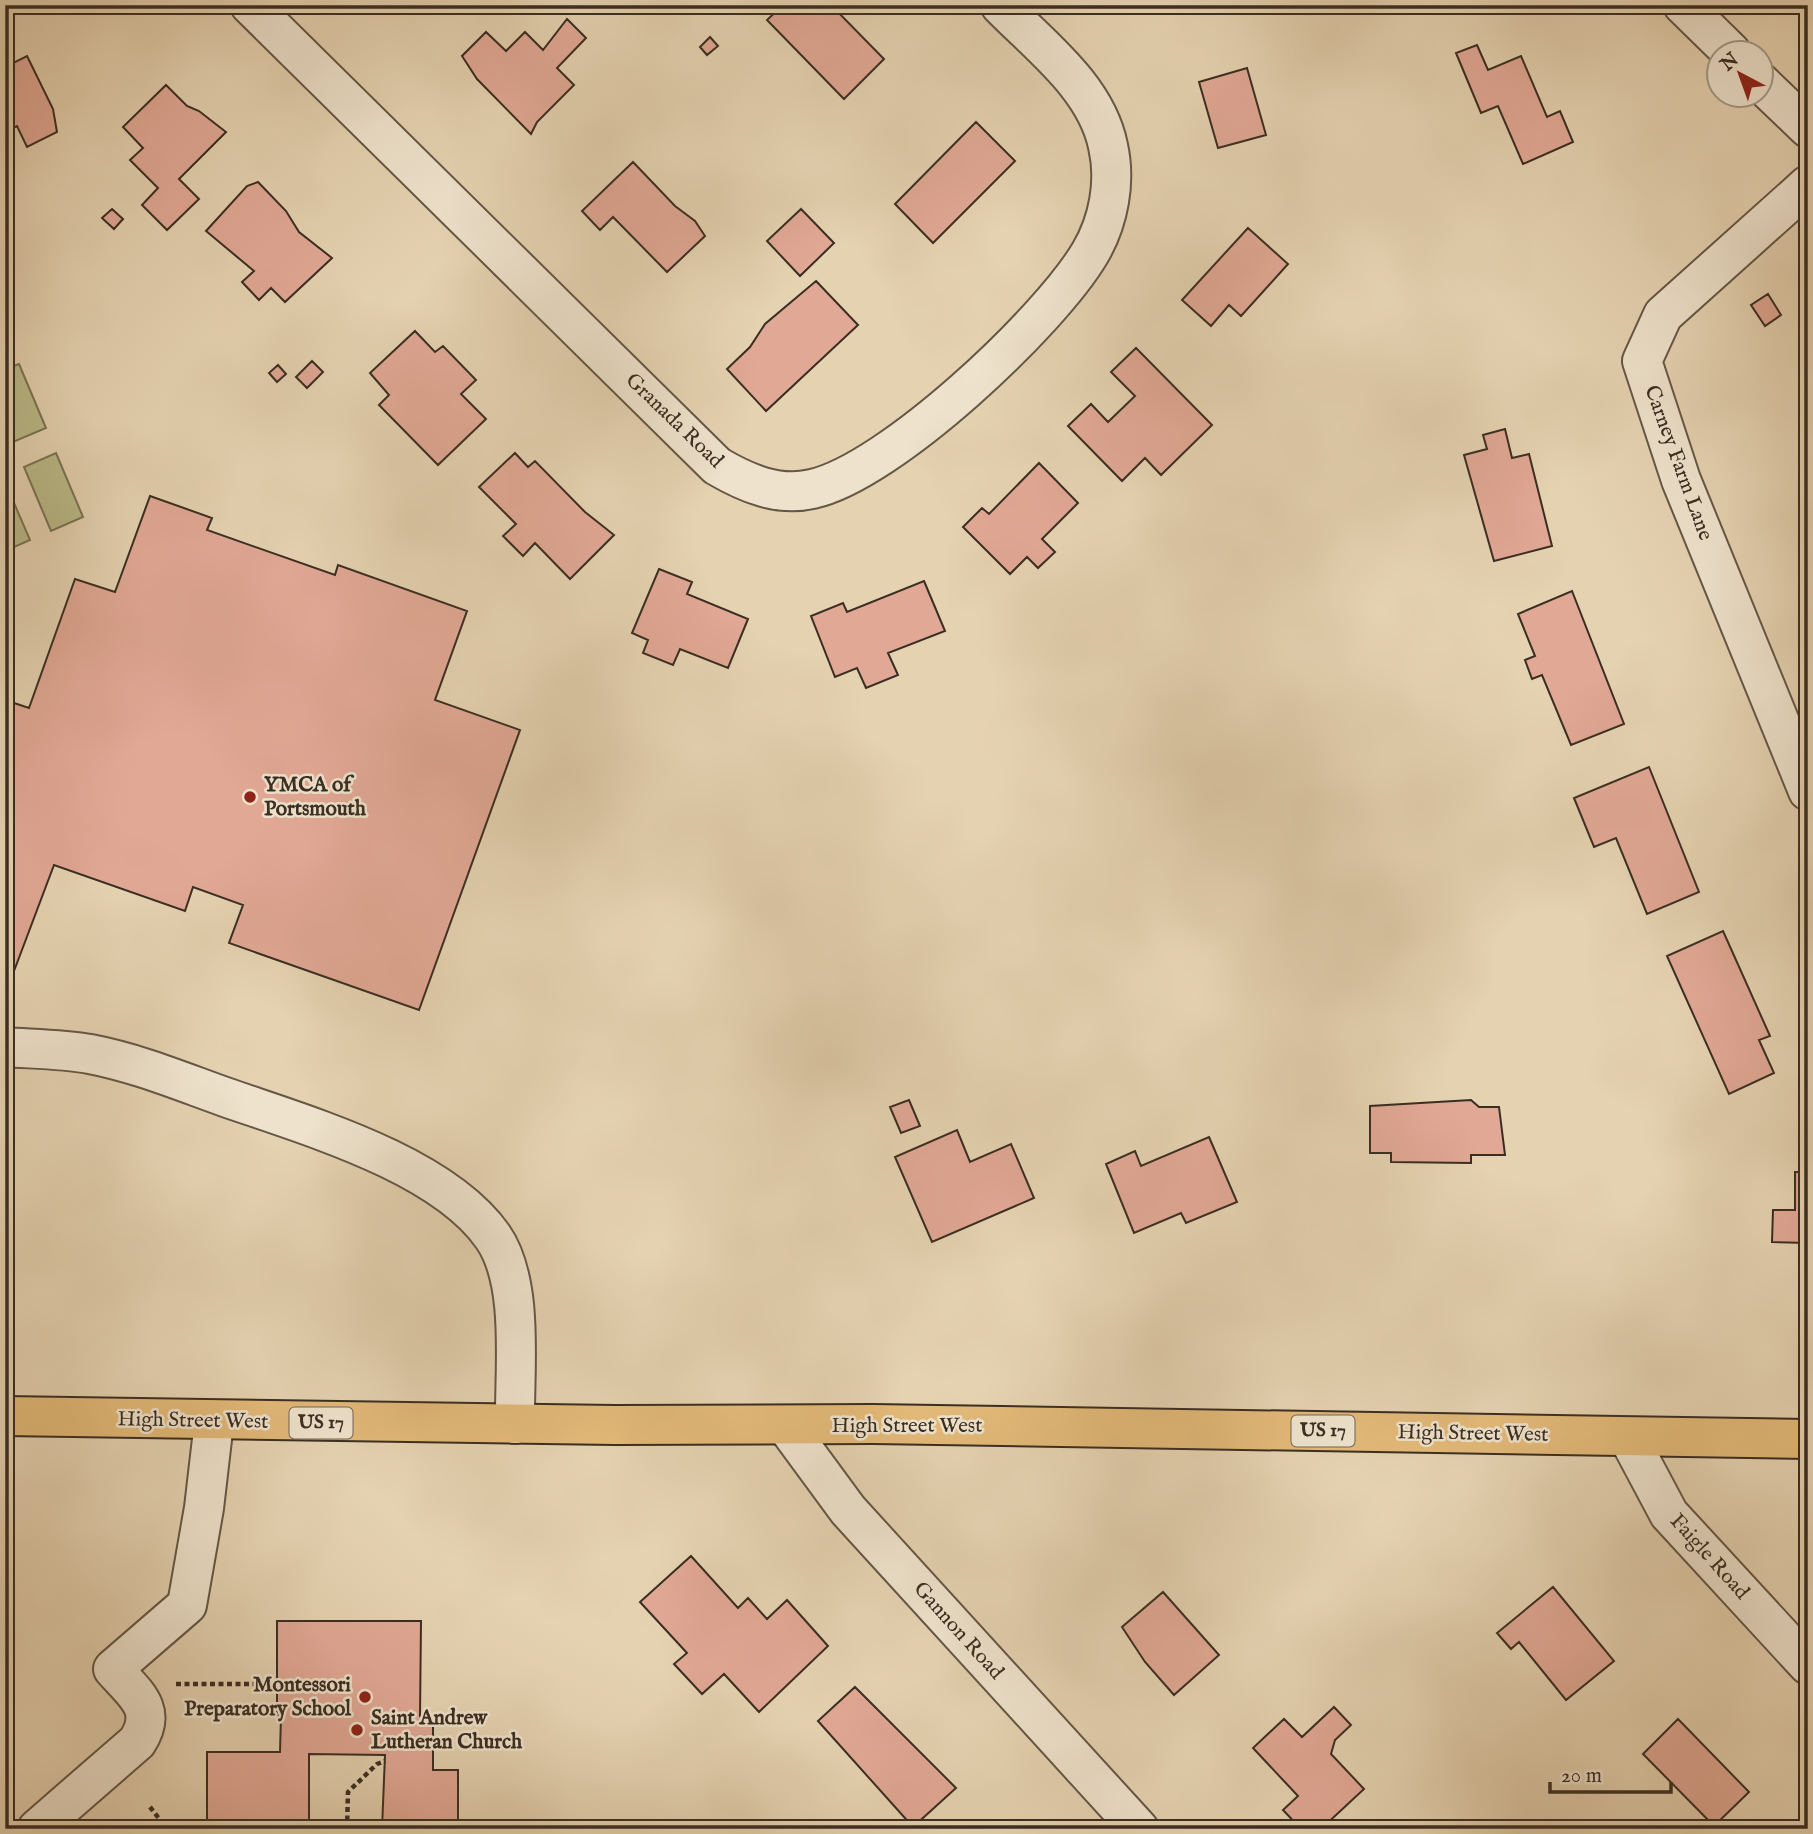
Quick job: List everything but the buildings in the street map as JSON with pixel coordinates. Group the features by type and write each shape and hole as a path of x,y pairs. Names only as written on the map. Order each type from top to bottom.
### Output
{"main road":[{"name":"High Street West","path":"5,1416 214,1422 787,1427 873,1424 1808,1439"}],"street":[{"name":"Granada Road","path":"250,5 718,466 746,483 777,491 810,490 841,480 920,428 986,373 1045,311 1090,253 1105,219 1112,183 1110,158 1096,110 1074,80 1000,5"},
{"path":"1683,5 1717,38"},
{"path":"1774,95 1808,128"},
{"name":"Carney Farm Lane","path":"1808,185 1663,315 1642,361 1681,480 1808,791"},
{"path":"5,1047 87,1053 148,1068 333,1135 428,1178 465,1205 494,1239 508,1275 515,1315 515,1424"},
{"path":"37,1829 137,1742 145,1729 147,1714 140,1700 113,1669 187,1605 204,1508 214,1422"},
{"name":"Gannon Road","path":"787,1427 848,1510 1139,1829"},
{"name":"Faigle Road","path":"1628,1437 1669,1514 1808,1665"}],"path":[{"path":"175,1684 277,1684"},
{"path":"347,1829 348,1792 377,1764 385,1761"},
{"path":"150,1807 167,1829"}],"green space":[{"path":"19,364 46,428 13,442 5,423 5,369"},
{"path":"56,453 83,517 51,531 24,467"},
{"path":"5,482 30,540 5,551"}],"place":[{"name":"YMCA of Portsmouth","path":"250,797"},
{"name":"Montessori Preparatory School","path":"365,1697"},
{"name":"Saint Andrew Lutheran Church","path":"357,1730"}]}
